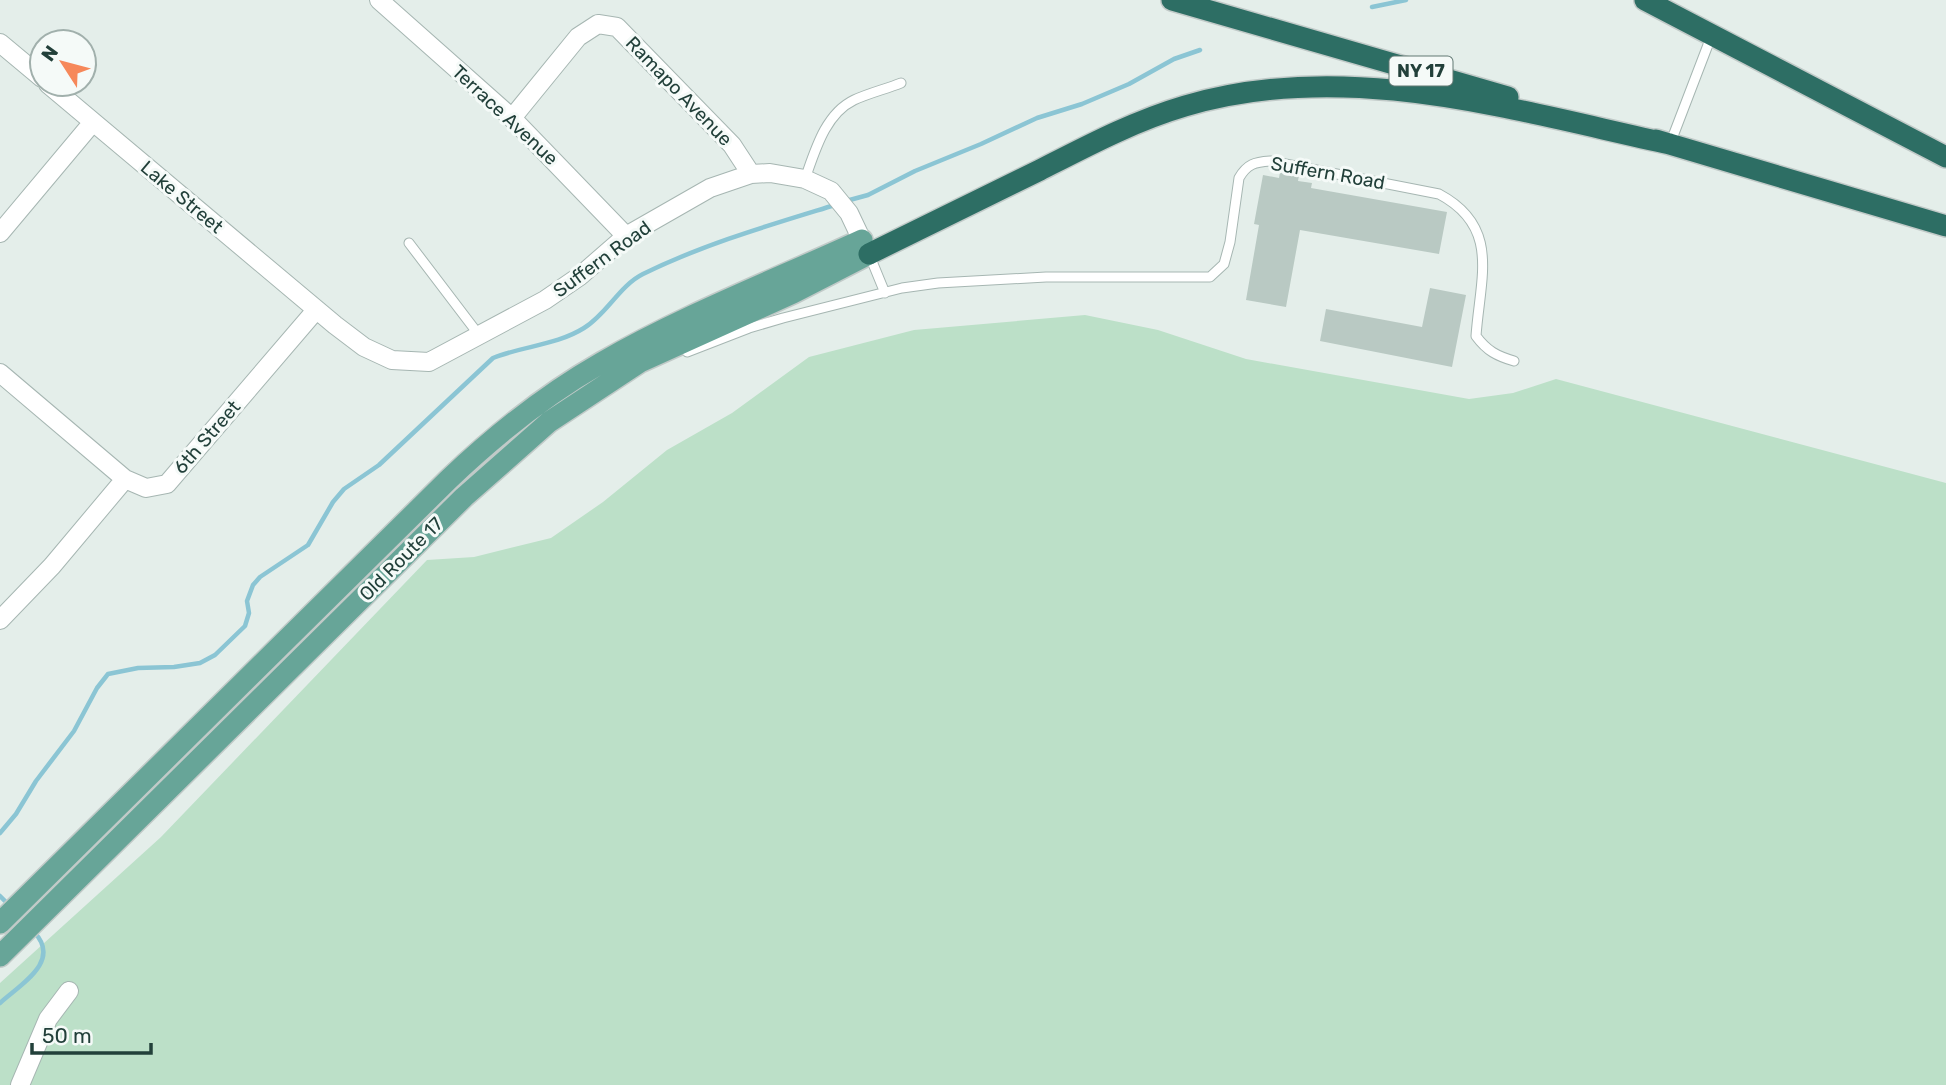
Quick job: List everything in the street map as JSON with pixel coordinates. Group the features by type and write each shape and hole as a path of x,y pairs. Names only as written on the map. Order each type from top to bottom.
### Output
{"highway":[{"name":"NY 17","path":"1172,0 1946,226"},
{"path":"1645,0 1946,157"},
{"path":"865,247 1121,130 1185,106 1247,92 1354,86 1419,93 1670,145"}],"main road":[{"name":"Old Route 17","path":"0,956 492,471 549,422 640,362 793,293 865,247"},
{"name":"Old Route 17","path":"3,920 448,480 505,429 567,384 631,347 865,247"}],"street":[{"name":"Terrace Avenue","path":"379,0 512,118 626,236"},
{"name":"Ramapo Avenue","path":"512,118 578,37 598,24 617,27 732,145 751,174"},
{"path":"0,43 28,67"},
{"name":"Lake Street","path":"65,98 316,310"},
{"path":"0,233 93,122"},
{"name":"Suffern Road","path":"316,310 364,347 392,360 429,362 545,300 580,276 626,236 710,188 751,174 770,173 820,184 845,207 865,247"},
{"name":"6th Street","path":"125,479 146,488 167,484 316,310"},
{"path":"0,373 125,479 52,566 0,620"},
{"path":"20,1085 48,1019 69,991"}],"lane":[{"path":"1670,145 1712,35"},
{"path":"805,179 822,136 833,118 852,101 901,83"},
{"name":"Suffern Road","path":"492,471 549,427 645,371 749,328 885,293 938,283 1011,278 1210,277 1224,264 1244,169 1253,163 1270,161 1439,194 1457,204 1476,225 1484,258 1476,336 1485,349 1514,361"},
{"path":"409,243 479,335"},
{"name":"Suffern Road","path":"865,247 885,293"}],"green space":[{"path":"1085,315 1158,330 1246,359 1469,399 1513,393 1556,379 1946,483 1946,1085 0,1085 0,983 161,837 427,560 474,557 551,538 603,502 667,450 732,413 809,357 914,330"}],"building":[{"path":"1280,172 1299,175 1298,181 1312,183 1311,188 1447,212 1439,254 1300,230 1286,307 1246,300 1259,225 1254,224 1263,175 1279,178"},
{"path":"1430,288 1466,295 1452,367 1320,341 1326,309 1422,327"}],"waterway":[{"path":"1372,7 1406,0"},
{"path":"846,201 868,195 915,171 1037,118 1082,104 1129,84 1174,59 1200,50"},
{"path":"0,833 74,731 97,688 108,674 138,668 200,663 215,655 245,626 249,613 247,601 253,585 260,577 308,545 333,502 344,489 379,465 493,358 574,334 600,315 635,279 666,263 738,236 835,205"},
{"path":"0,896 9,905"},
{"path":"0,1003 27,980 41,962 41,943 34,932"}]}
